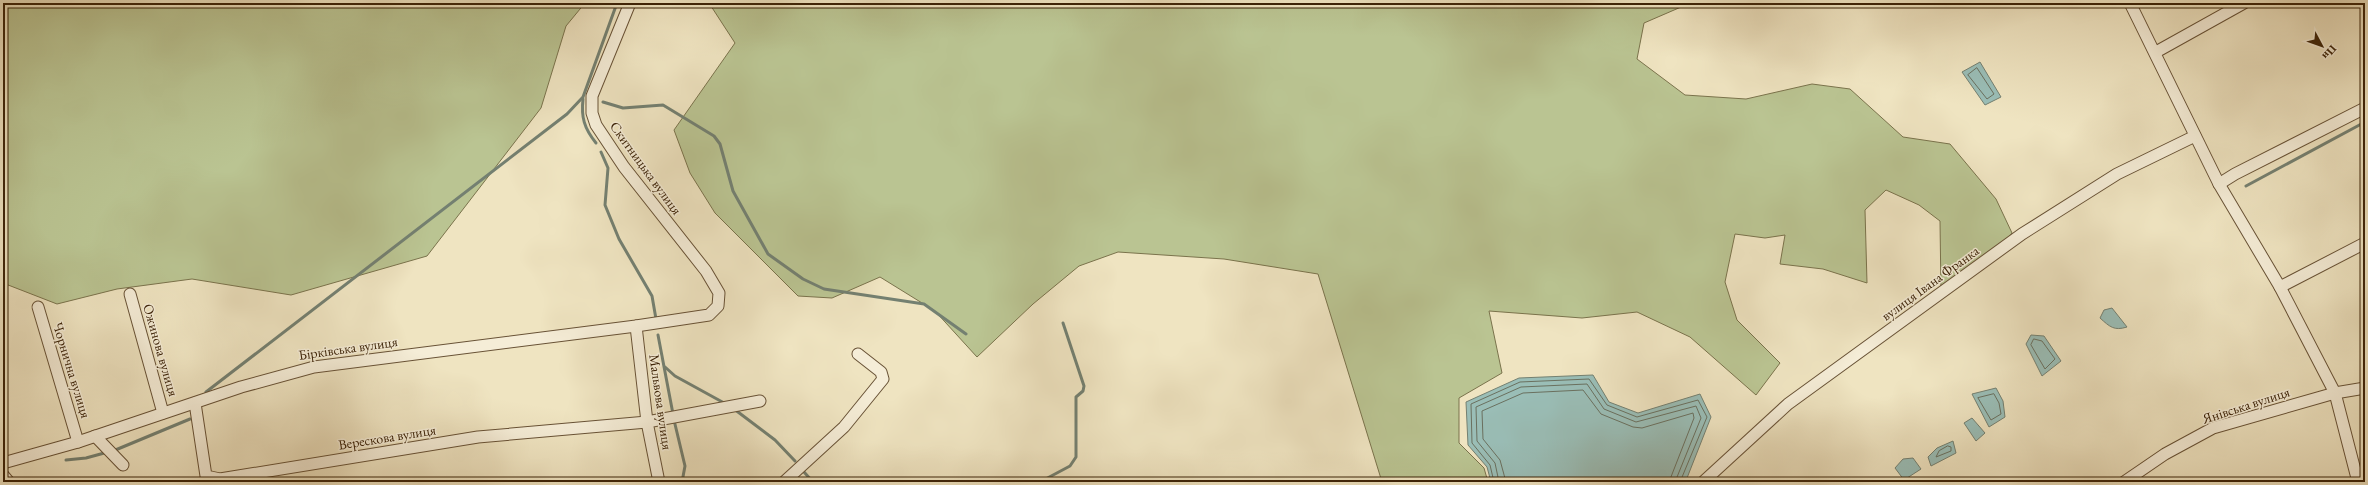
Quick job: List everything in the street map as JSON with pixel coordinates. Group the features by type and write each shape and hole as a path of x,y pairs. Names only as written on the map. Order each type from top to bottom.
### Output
{"street":[{"name":"Скитницька вулиця","path":"630,3 592,96 592,113 596,125 624,167 709,276 719,292 720,300 718,306 709,315"},
{"path":"2130,3 2156,52 2195,136 2220,184 2280,287 2335,393 2358,482"},
{"path":"2156,52 2244,3"},
{"path":"2220,184 2235,174 2365,108"},
{"name":"вулиця Івана Франка","path":"1702,482 1788,404 2022,234 2117,174 2195,136"},
{"path":"2280,287 2365,243"},
{"name":"Ожинова вулиця","path":"130,294 163,413"},
{"name":"Чорнична вулиця","path":"38,307 78,442"},
{"name":"Бірківська вулиця","path":"3,463 78,442 163,413 314,366 636,326 709,315"},
{"name":"Мальвова вулиця","path":"636,326 647,422 659,482"},
{"path":"784,482 844,427 883,379 881,372 858,354"},
{"name":"Янівська вулиця","path":"2124,482 2164,454 2213,428 2335,393 2365,388"},
{"path":"647,422 760,401"},
{"name":"Верескова вулиця","path":"195,403 206,476 220,479 478,437 647,422"},
{"path":"95,436 123,465"},
{"path":"3,475 9,482"}],"green space":[{"path":"3,3 585,3 566,26 541,108 427,256 291,295 192,279 117,289 57,304 3,283"},
{"path":"709,3 1696,3 1688,4 1644,23 1637,59 1685,95 1746,99 1812,84 1850,89 1903,137 1950,144 1996,199 2012,233 1986,264 1941,293 1940,221 1919,205 1886,190 1865,210 1867,283 1823,269 1780,264 1785,235 1765,238 1735,234 1725,282 1737,320 1780,363 1756,395 1690,337 1637,312 1582,318 1489,311 1502,373 1459,398 1459,443 1484,468 1488,482 1382,482 1318,274 1224,259 1118,252 1079,266 1033,304 977,357 935,311 880,277 832,298 798,296 715,213 690,173 674,130 735,43"}],"water":[{"path":"1980,62 2001,97 1985,105 1962,72"},
{"path":"2112,308 2127,327 2119,329 2112,327 2100,318 2104,310"},
{"path":"2031,335 2044,336 2061,361 2042,376 2026,344"},
{"path":"1593,375 1609,402 1638,413 1700,394 1711,417 1687,478 1681,482 1491,482 1487,467 1468,445 1466,402 1519,378"},
{"path":"1996,388 2003,401 2005,417 1989,427 1972,394"},
{"path":"1972,418 1985,433 1976,441 1964,423"},
{"path":"1953,441 1956,453 1931,466 1928,457 1937,448"},
{"path":"1913,458 1921,469 1904,480 1895,468 1903,459"}],"waterway":[{"path":"206,392 567,114 583,97 617,3"},
{"path":"583,99 582,111 584,122 596,143"},
{"path":"603,102 623,108 663,105 714,136 720,144 733,191 768,254 803,279 824,289 924,304 966,334"},
{"path":"2246,186 2365,122"},
{"path":"601,152 608,168 605,205 619,239 652,296 656,319"},
{"path":"1040,482 1070,466 1076,457 1076,397 1083,391 1084,386 1063,323"},
{"path":"658,335 673,414"},
{"path":"665,367 675,376 726,404"},
{"path":"734,409 775,440 795,461"},
{"path":"113,451 190,419"},
{"path":"674,420 685,466 682,482"},
{"path":"66,460 86,458 108,452"},
{"path":"804,472 813,482"}]}
